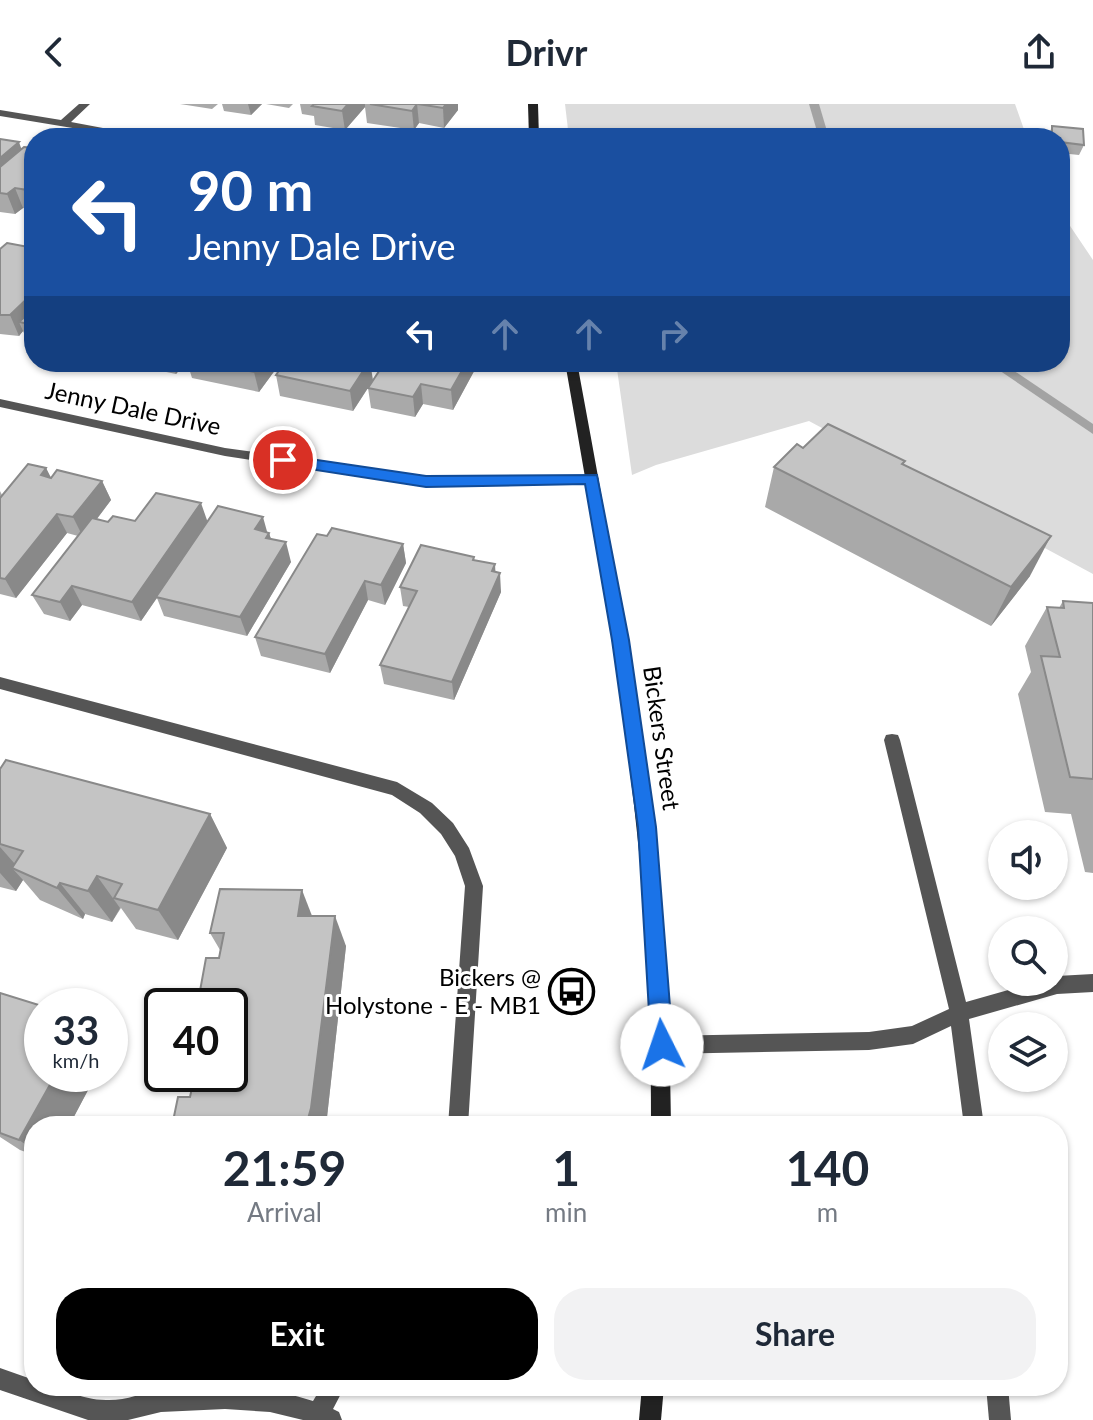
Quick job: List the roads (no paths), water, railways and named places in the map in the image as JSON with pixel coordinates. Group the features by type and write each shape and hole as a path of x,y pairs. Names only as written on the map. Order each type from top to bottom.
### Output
{"street":[{"path":"64,123 85,104"},
{"path":"533,104 534,128"},
{"path":"0,113 93,128"},
{"name":"Bickers Street","path":"573,372 621,640 647,827 662,1045 661,1116"},
{"name":"Jenny Dale Drive","path":"0,403 225,452 426,481 592,479"},
{"path":"0,683 397,789 452,831 467,857 474,886 459,1116"},
{"path":"892,740 959,1013 973,1116"},
{"path":"662,1045 869,1041 913,1035 959,1013 1057,985 1093,983"},
{"path":"0,1379 24,1387"},
{"path":"49,1396 106,1416 162,1401 214,1399 255,1400 325,1417 331,1396"},
{"path":"650,1420 652,1396"},
{"path":"998,1396 1000,1420"}],"waterway":[{"path":"814,104 821,128"},
{"path":"1008,372 1093,430"}],"place":[{"name":"Bickers @ Holystone - E - MB1","path":"572,992"}]}
